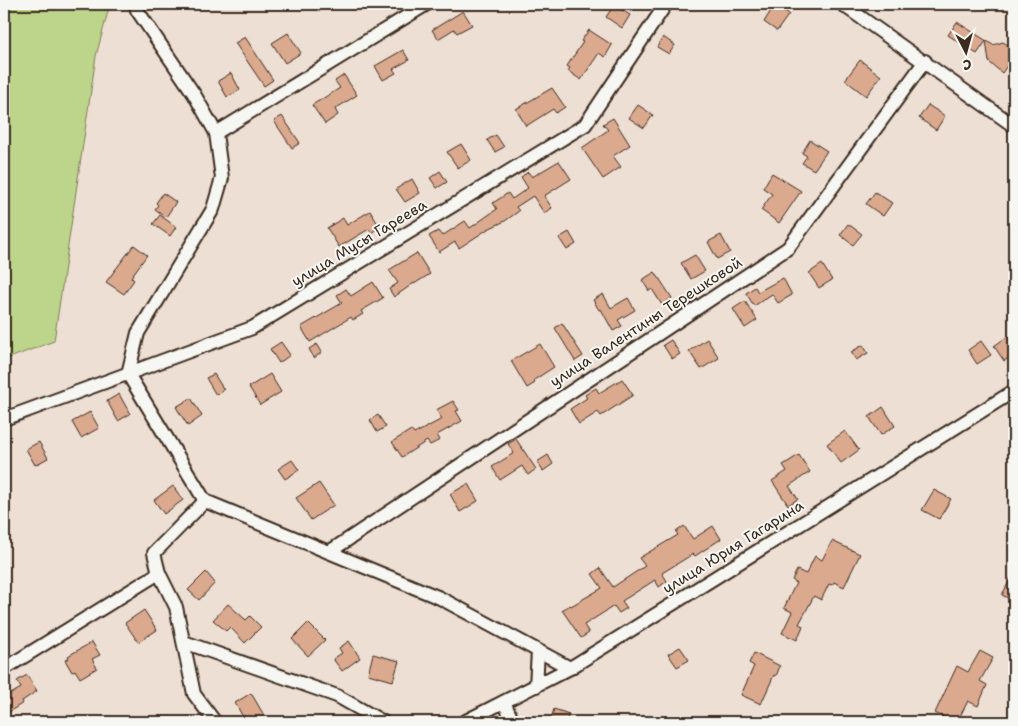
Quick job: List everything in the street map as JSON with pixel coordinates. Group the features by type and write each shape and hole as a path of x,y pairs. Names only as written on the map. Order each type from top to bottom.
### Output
{"street":[{"path":"136,4 137,10 194,94 216,133 222,178 213,209 138,333 128,374 205,501 440,598 570,668"},
{"path":"216,133 426,4"},
{"name":"улица Мусы Гареева","path":"4,419 252,328 585,125 666,4"},
{"path":"842,4 925,61 1014,126"},
{"name":"улица Валентины Терешковой","path":"328,552 788,248 925,61"},
{"name":"улица Юрия Гагарина","path":"464,722 570,668 1014,391"},
{"path":"205,501 154,553 159,573 176,607 194,694 215,722"},
{"path":"4,669 159,573"},
{"path":"184,642 337,696 383,722"},
{"path":"536,686 538,650"},
{"path":"504,702 513,722"}],"green space":[{"path":"4,4 110,4 96,56 54,341 4,360"}],"building":[{"path":"775,4 789,14 777,31 764,22"},
{"path":"614,5 630,15 622,28 606,17"},
{"path":"463,11 472,25 457,33 454,29 438,39 432,30"},
{"path":"957,22 993,45 1003,42 1009,46 1011,60 1002,73 989,62 986,41 977,54 948,35"},
{"path":"589,30 612,45 605,57 599,53 581,80 568,71 570,68 567,66"},
{"path":"288,33 301,53 285,63 272,43"},
{"path":"245,37 273,80 264,86 235,43"},
{"path":"663,37 675,45 669,54 657,47"},
{"path":"403,50 409,60 393,69 396,73 383,80 375,66"},
{"path":"860,60 881,76 866,96 845,80"},
{"path":"231,73 240,90 227,97 218,81"},
{"path":"344,75 357,95 335,109 338,115 325,124 312,105 340,88 335,81"},
{"path":"552,88 565,107 556,113 553,109 526,126 516,109"},
{"path":"638,105 653,115 644,128 629,118"},
{"path":"928,105 945,116 936,130 919,118"},
{"path":"282,116 300,143 292,148 274,121"},
{"path":"613,118 630,145 613,156 621,167 603,179 582,148 608,130 603,124"},
{"path":"496,135 504,147 495,152 487,140"},
{"path":"810,140 827,151 814,170 802,163 807,156 802,153"},
{"path":"461,144 471,160 458,168 447,152"},
{"path":"559,161 571,179 544,196 552,208 544,213 533,196 516,207 519,211 505,221 488,229 459,248 455,242 439,252 429,236 438,231 442,236 465,221 470,228 497,209 493,203 508,193 512,199 528,188 521,177 528,172 532,177"},
{"path":"440,171 447,182 437,188 430,178"},
{"path":"772,173 801,191 779,223 761,210 772,194 763,188"},
{"path":"412,179 420,193 405,202 396,189"},
{"path":"875,192 892,203 883,216 866,204"},
{"path":"163,193 176,202 166,217 155,209 158,205 156,203"},
{"path":"370,211 380,227 371,233 369,229 339,247 327,228 343,218 347,225"},
{"path":"160,215 176,227 170,236 153,224"},
{"path":"848,224 862,234 853,245 840,235"},
{"path":"569,232 576,244 567,250 559,238"},
{"path":"721,235 730,252 717,259 708,242"},
{"path":"134,245 147,255 131,277 134,280 124,294 106,282"},
{"path":"417,253 430,274 394,297 389,289 398,283 389,270"},
{"path":"695,255 705,271 691,279 681,263"},
{"path":"822,264 832,280 819,288 809,273"},
{"path":"655,272 672,298 662,305 652,289 649,291 642,280"},
{"path":"783,278 792,295 778,303 772,294 754,306 746,293 755,287 758,292"},
{"path":"373,282 383,298 361,311 363,314 353,320 351,317 310,342 301,327 342,303 337,295 346,289 351,296"},
{"path":"603,294 611,308 628,298 635,310 618,320 622,326 613,331 601,309 599,310 593,300"},
{"path":"745,301 757,320 745,328 733,309"},
{"path":"562,323 583,356 575,361 555,328"},
{"path":"1008,336 1014,345 1014,355 1004,361 994,346"},
{"path":"707,339 719,358 701,369 689,351"},
{"path":"671,340 680,354 672,359 663,345"},
{"path":"981,341 991,355 977,364 968,350"},
{"path":"281,342 290,355 279,363 270,349"},
{"path":"317,344 322,352 314,358 309,349"},
{"path":"540,344 554,367 534,380 535,383 527,388 511,361"},
{"path":"863,345 868,353 856,360 851,352"},
{"path":"214,374 224,390 216,395 206,378"},
{"path":"270,374 281,392 260,405 249,387"},
{"path":"622,379 633,395 601,416 598,412 579,424 570,409 587,398 585,395 596,388 599,393"},
{"path":"119,394 130,414 118,421 107,401"},
{"path":"191,398 202,416 188,426 176,407"},
{"path":"453,401 459,410 456,411 462,421 437,435 440,440 430,445 427,441 402,457 392,442 411,430 414,434 442,419 436,410"},
{"path":"883,407 895,426 881,435 869,417"},
{"path":"90,412 99,428 81,438 72,422"},
{"path":"378,415 386,427 377,432 370,420"},
{"path":"845,431 859,450 841,463 827,444"},
{"path":"516,439 536,469 528,475 522,466 500,480 492,467 514,453 508,444"},
{"path":"39,442 48,458 35,465 26,449"},
{"path":"548,455 553,464 543,471 537,462"},
{"path":"799,455 810,472 789,486 798,499 788,505 772,481 787,471 783,465"},
{"path":"292,460 299,470 285,479 278,469"},
{"path":"319,483 334,505 311,520 296,498"},
{"path":"468,484 478,501 460,512 450,494"},
{"path":"173,486 183,500 164,514 154,500"},
{"path":"934,490 951,499 939,519 922,510"},
{"path":"684,526 693,539 713,526 721,539 695,556 693,554 662,573 667,581 659,587 655,580 622,601 627,608 619,613 614,606 584,625 589,633 581,638 562,610 602,588 592,574 600,568 613,587 645,566 639,558 678,535 676,532"},
{"path":"832,541 860,554 844,587 834,582 832,585 829,584 821,600 814,596 799,624 803,626 797,640 782,633 792,612 784,608 796,583 792,580 797,570 806,574 815,556 822,560"},
{"path":"206,572 215,583 199,600 188,590"},
{"path":"1014,572 1014,601 1002,595"},
{"path":"228,604 246,620 250,616 261,627 245,643 230,627 226,631 213,620"},
{"path":"144,610 157,630 138,642 125,623"},
{"path":"308,623 325,640 308,656 292,639"},
{"path":"349,641 360,658 342,671 333,659 342,653 339,648"},
{"path":"92,642 100,655 92,659 97,668 80,678 75,670 72,672 65,660 69,658 68,656"},
{"path":"680,647 689,660 677,667 668,654"},
{"path":"980,651 993,658 980,681 987,685 978,706 968,701 957,722 953,722 935,713 957,666 968,672"},
{"path":"754,653 780,666 761,704 741,695 754,666 749,663"},
{"path":"373,654 399,661 393,681 368,674"},
{"path":"27,675 37,691 4,715 4,698 21,688 17,681"},
{"path":"251,693 268,722 246,722 235,703"},
{"path":"554,709 569,714 566,722 550,722"}]}
